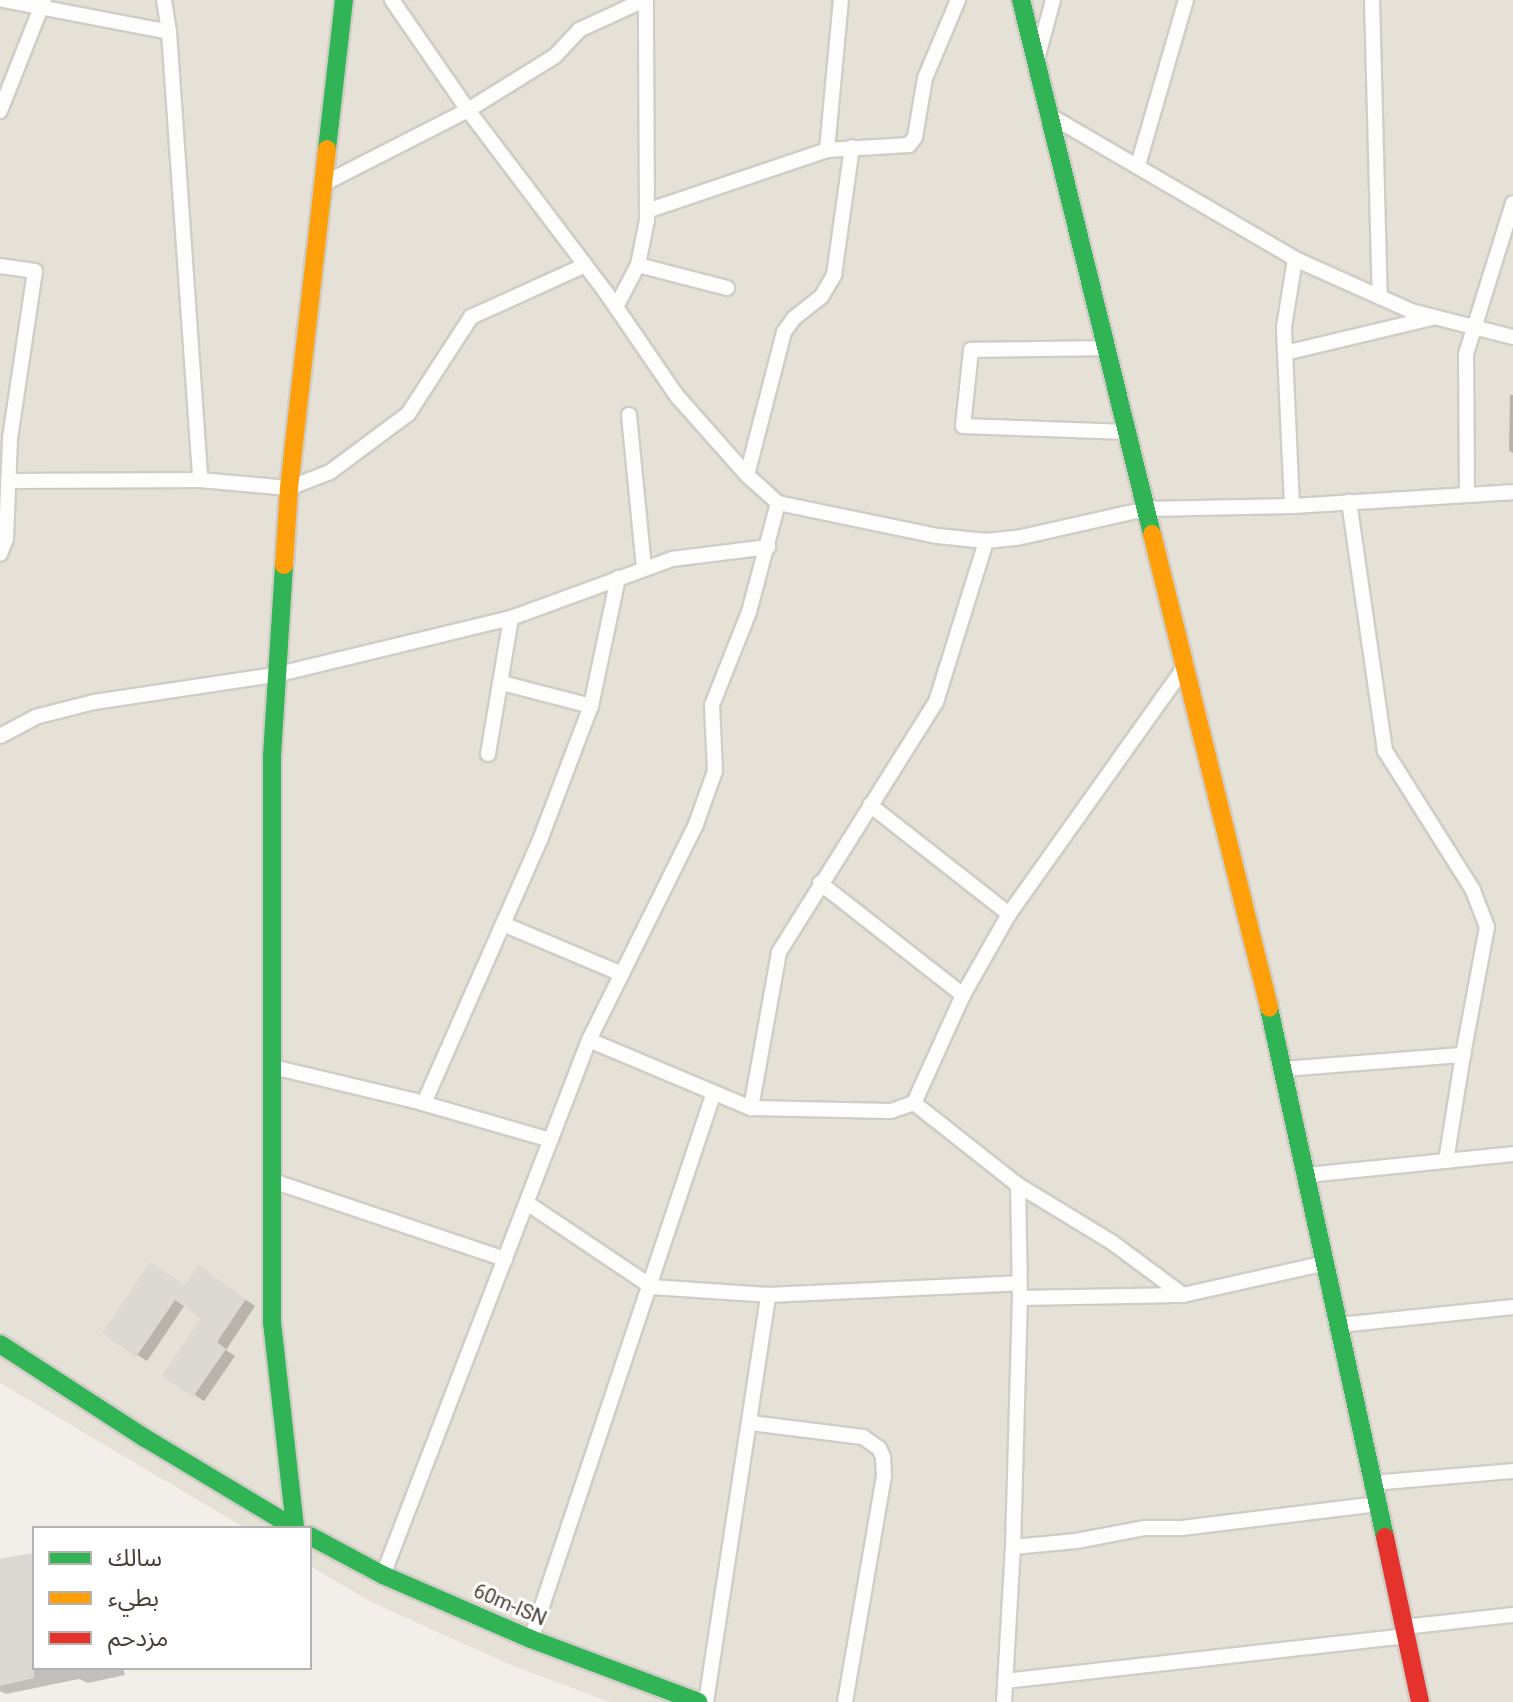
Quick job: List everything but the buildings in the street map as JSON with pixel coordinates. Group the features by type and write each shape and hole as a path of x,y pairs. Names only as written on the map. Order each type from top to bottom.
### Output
{"street":[{"path":"3,0 43,3 169,32"},
{"path":"164,0 169,32 200,480"},
{"path":"295,1526 272,1322 272,757 289,488 344,0"},
{"path":"392,0 468,110 616,307 677,396 747,475 778,503 938,536 986,541 1017,538 1146,509 1292,506 1513,492"},
{"path":"323,184 468,110 555,56 579,30 645,0 647,211 638,265 616,307"},
{"path":"827,150 841,0"},
{"path":"647,211 827,150 909,145 915,137 925,78 958,0"},
{"path":"1021,0 1284,1069 1420,1702"},
{"path":"1036,63 1053,0"},
{"path":"1138,165 1186,0"},
{"path":"1372,0 1380,297"},
{"path":"0,111 43,3"},
{"path":"1049,115 1295,259 1380,297 1435,317 1513,337"},
{"path":"747,475 784,332 794,318 821,297 834,275 852,147"},
{"path":"1467,495 1466,354 1513,203"},
{"path":"1292,506 1284,327 1295,259"},
{"path":"8,481 200,480 289,488 330,472 408,414 471,317 585,265"},
{"path":"638,265 727,288"},
{"path":"0,266 35,271 5,438 8,481 6,539 0,554"},
{"path":"1285,353 1435,317"},
{"path":"1106,348 971,350 963,426 1127,432"},
{"path":"629,415 644,568"},
{"path":"1349,502 1385,751 1473,890 1487,927 1446,1161"},
{"path":"383,1575 527,1203 547,1139 589,1040 696,824 715,771 712,705 749,612 778,503"},
{"path":"751,1108 779,952 936,702 986,541"},
{"path":"0,736 35,717 94,702 275,675 511,618 672,559 768,547"},
{"path":"424,1103 540,840 591,706 618,578"},
{"path":"488,754 511,618"},
{"path":"589,1040 713,1095 751,1108 891,1111 914,1103 963,995 1009,914 1186,665"},
{"path":"502,683 591,706"},
{"path":"870,805 1009,914"},
{"path":"820,883 963,995"},
{"path":"503,924 622,974"},
{"path":"1284,1069 1463,1055"},
{"path":"273,1067 424,1103 547,1139"},
{"path":"531,1639 652,1287 713,1095"},
{"path":"914,1103 1018,1185 1113,1243 1183,1295"},
{"path":"1307,1175 1513,1154"},
{"path":"273,1181 505,1259"},
{"path":"1004,1702 1013,1547 1020,1290 1018,1185"},
{"path":"527,1203 652,1287 768,1295 1020,1290 1183,1295 1326,1263"},
{"path":"706,1702 751,1423 768,1295"},
{"path":"1339,1325 1513,1307"},
{"path":"0,1344 145,1438 292,1526"},
{"path":"751,1423 863,1437 879,1448 883,1457 884,1476 845,1702"},
{"path":"1373,1483 1513,1471"},
{"path":"1013,1547 1076,1541 1144,1528 1182,1528 1378,1504"},
{"name":"60m-ISN","path":"312,1537 383,1575 531,1639 699,1702"},
{"path":"1005,1681 1513,1615"}],"shaded area":[{"path":"0,0 1513,0 1513,1702 610,1702 513,1666 371,1602 312,1567 312,1526 242,1526 0,1383"}],"traffic: fast":[{"path":"327,149 344,0"},
{"path":"1021,0 1152,534"},
{"path":"284,565 272,757 272,1322 295,1526"},
{"path":"1269,1008 1385,1537"},
{"path":"0,1344 145,1438 292,1526"},
{"path":"312,1537 383,1575 531,1639 699,1702"}],"traffic: slow":[{"path":"284,565 289,488 327,149"},
{"path":"1152,534 1269,1008"}],"traffic: jam":[{"path":"1385,1537 1420,1702"}]}
